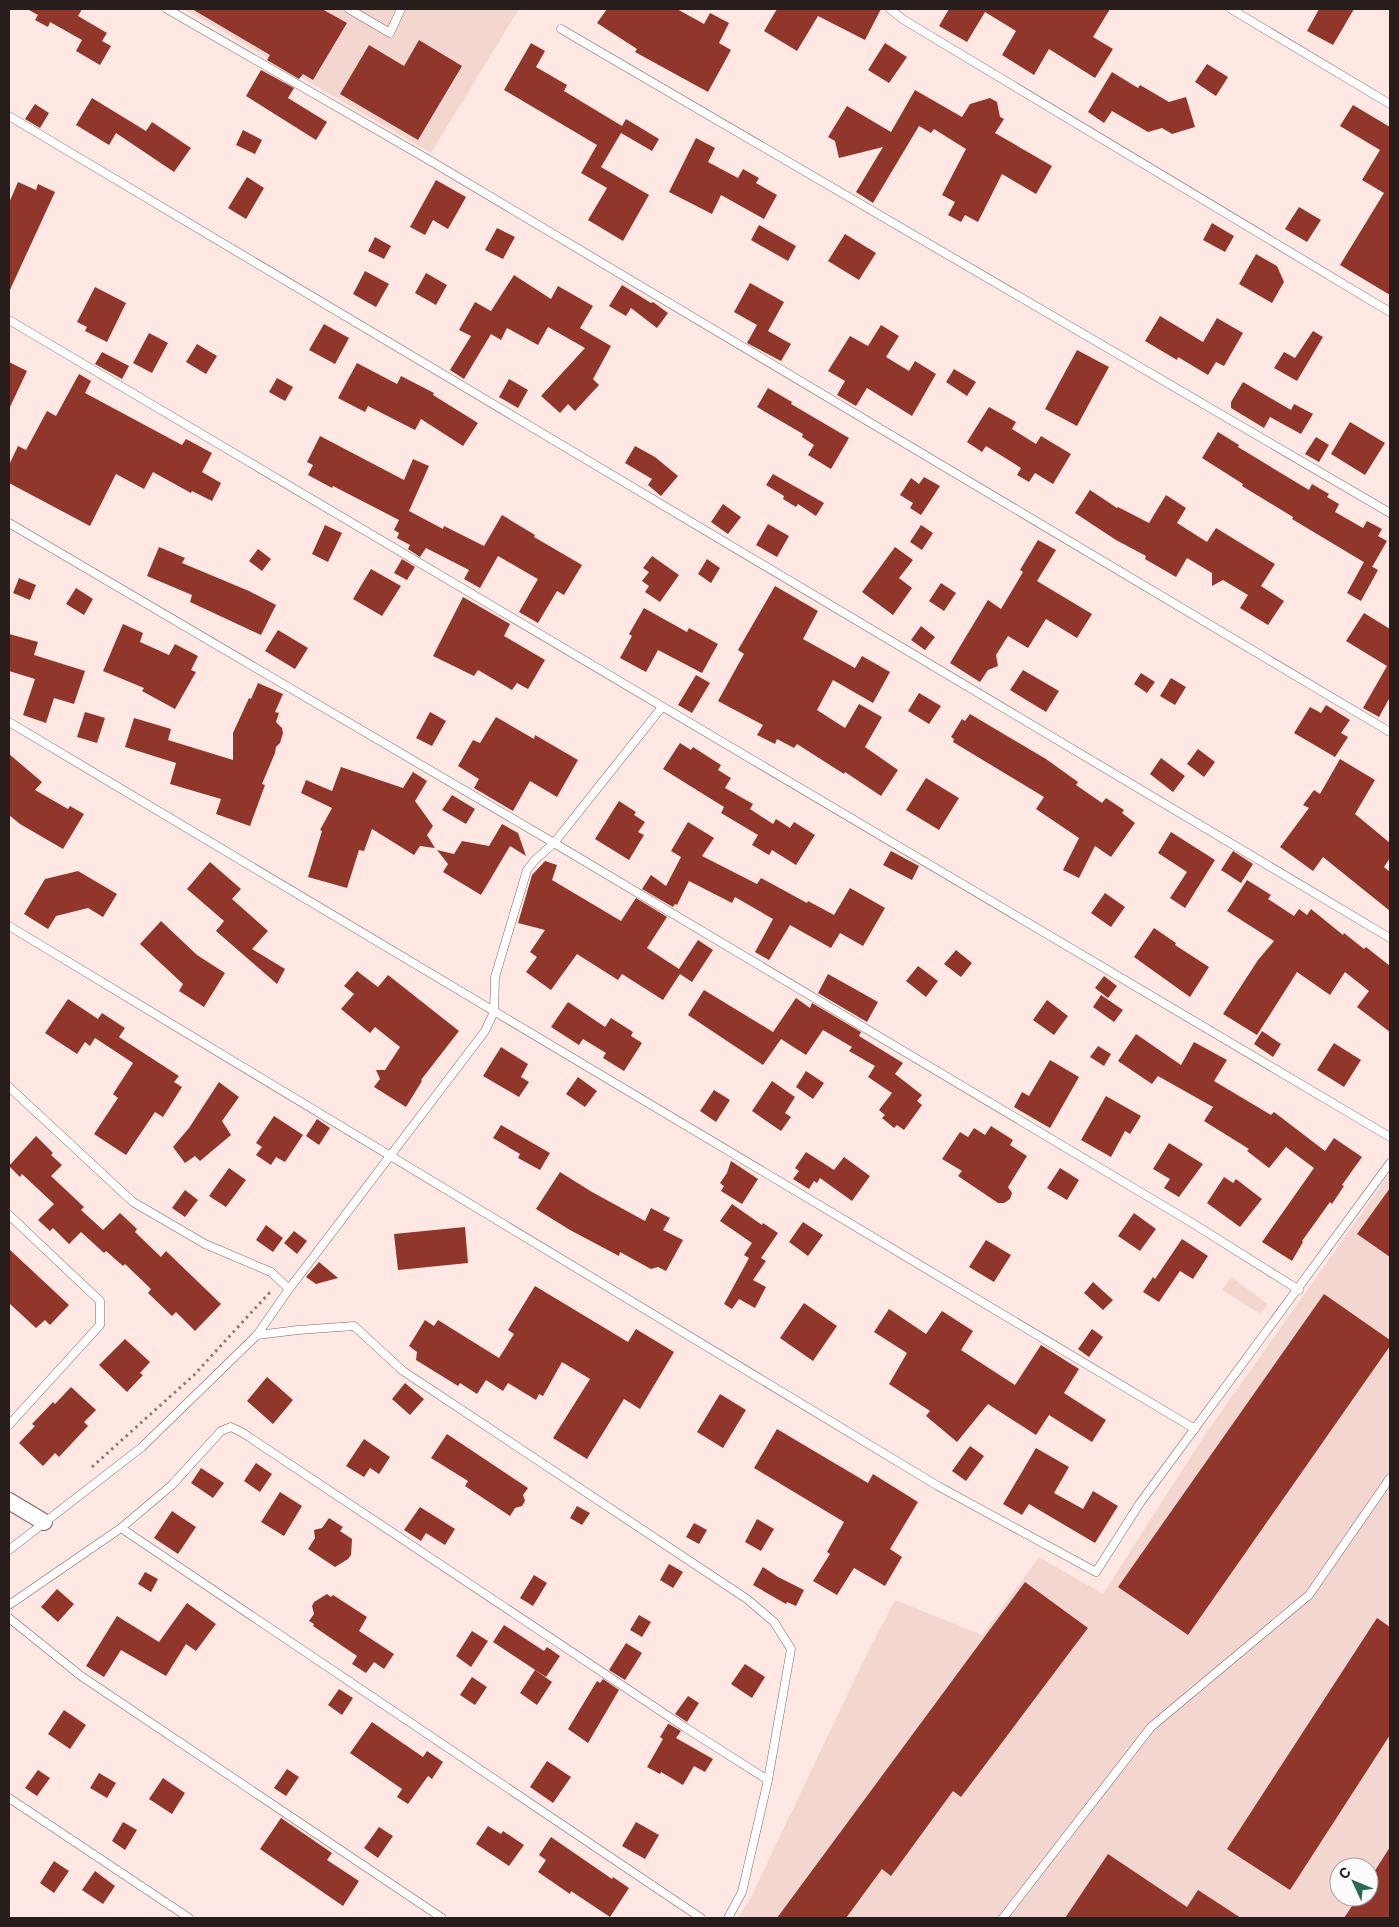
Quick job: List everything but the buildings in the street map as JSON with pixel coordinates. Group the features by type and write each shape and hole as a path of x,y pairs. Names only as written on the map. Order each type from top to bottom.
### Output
{"street":[{"path":"9,1501 44,1522"}],"lane":[{"path":"167,9 437,165 1390,732"},
{"path":"349,9 390,33 401,9"},
{"path":"890,9 921,30 1390,312"},
{"path":"1231,9 1390,104"},
{"path":"560,29 1390,513"},
{"path":"9,116 1390,938"},
{"path":"9,320 1390,1137"},
{"path":"9,523 554,843 1189,1221 1298,1290"},
{"path":"9,1550 142,1447 256,1335 485,1031 494,1012 495,977 527,870 534,860 554,843 662,707"},
{"path":"9,722 1195,1429"},
{"path":"9,926 938,1486 1096,1572 1140,1503 1390,1162"},
{"path":"9,1087 133,1202 205,1244 271,1272 289,1290"},
{"path":"9,1215 100,1301 100,1325 9,1425"},
{"path":"256,1335 354,1326 403,1371 748,1599 774,1622 791,1650 768,1780 742,1892 728,1918"},
{"path":"9,1604 121,1528 172,1485 221,1431 231,1427 243,1433 677,1722 768,1780"},
{"path":"1003,1918 1151,1727 1309,1596 1390,1478"},
{"path":"121,1528 701,1918"},
{"path":"9,1618 81,1676 442,1918"},
{"path":"9,1798 189,1918"}],"path":[{"path":"85,1474 194,1374 280,1281"}],"shaded area":[{"path":"184,9 519,9 431,153"},
{"path":"1390,1173 1390,1918 738,1918 751,1897 860,1668 895,1600 982,1635 1039,1557 1103,1594 1204,1436"},
{"path":"1231,1277 1268,1304 1261,1314 1222,1290"}]}
